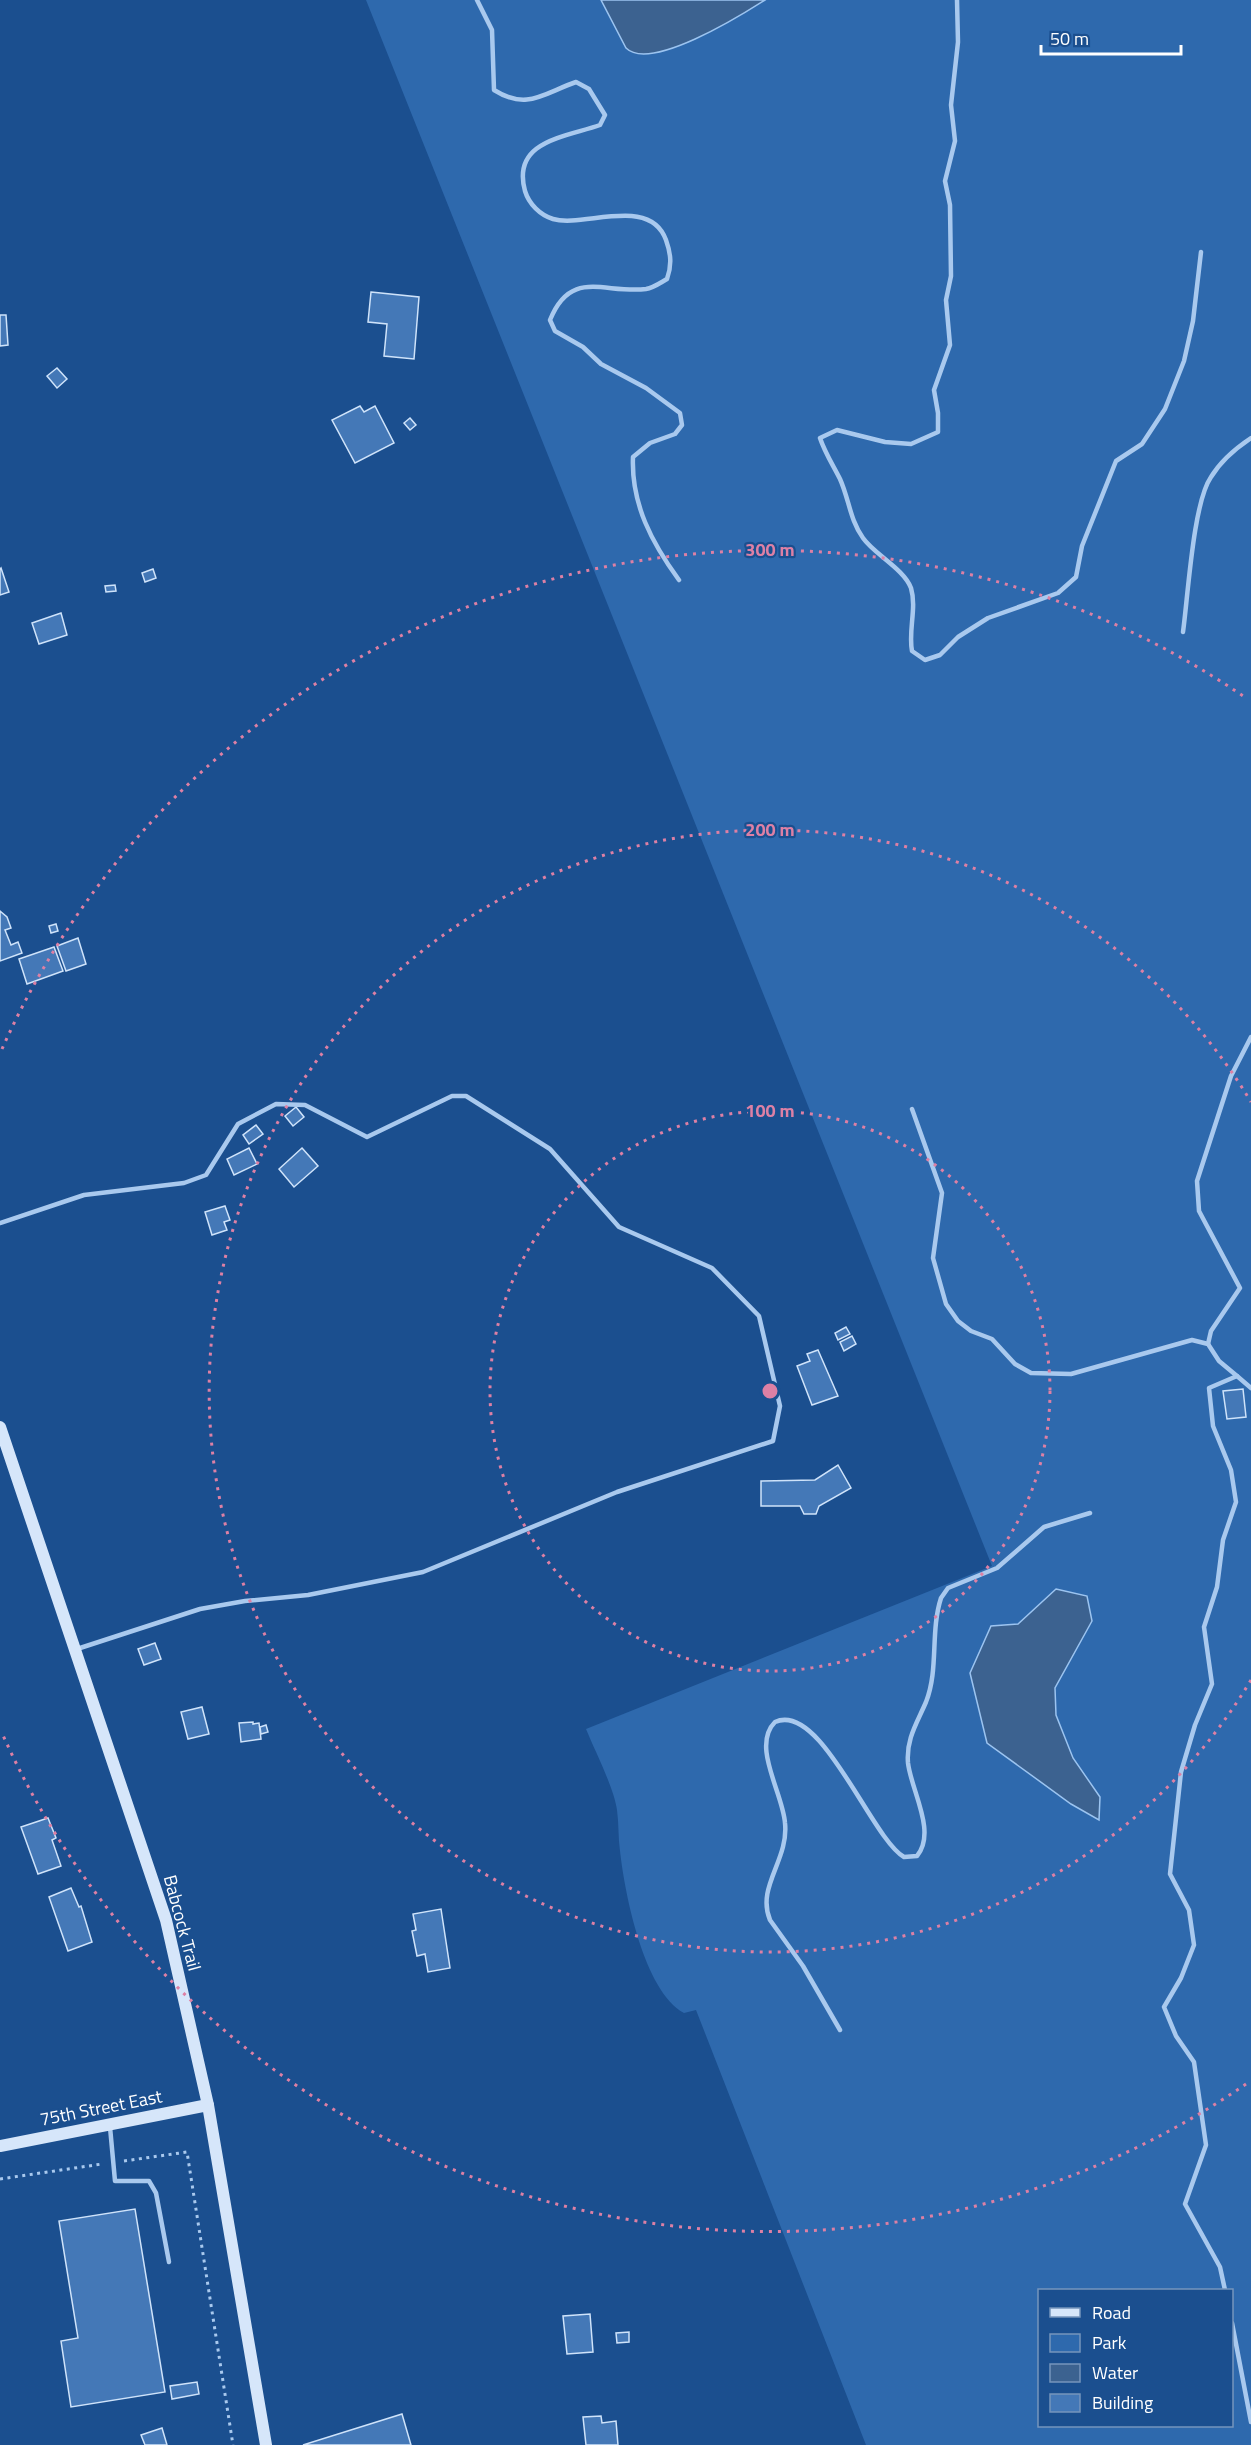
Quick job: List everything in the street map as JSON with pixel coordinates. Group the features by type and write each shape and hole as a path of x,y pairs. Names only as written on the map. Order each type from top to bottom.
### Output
{"street":[{"name":"Babcock Trail","path":"0,1427 166,1920 208,2105 266,2445"},
{"name":"75th Street East","path":"0,2146 208,2105"}],"lane":[{"path":"477,0 492,30 494,90 510,100 533,100 576,82 589,89 605,115 600,125 547,141 533,150 525,166 523,182 526,194 541,215 556,220 609,215 649,220 662,228 669,248 672,266 667,279 648,288 580,287 567,293 555,307 550,320 555,331 583,347 601,364 646,388 680,413 682,425 675,434 650,443 633,457 632,475 641,516 652,540 679,580"},
{"path":"957,0 958,42 951,105 955,141 945,181 950,205 951,276 946,300 950,345 934,390 938,412 938,432 911,444 885,442 837,430 820,438 826,457 840,480 849,511 864,540 910,586 912,607 909,639 912,651 925,660 940,655 958,637 988,618 1058,593 1076,577 1082,546 1116,461 1142,444 1165,409 1184,361 1193,321 1201,252"},
{"path":"1183,632 1198,515 1210,477 1239,446 1251,438"},
{"path":"1251,1037 1231,1076 1197,1181 1199,1211 1240,1288 1210,1331 1208,1344 1219,1361 1251,1388"},
{"path":"0,1223 84,1195 184,1183 206,1175 238,1124 276,1104 305,1105 367,1137 452,1096 466,1096 550,1149 619,1227 712,1268 759,1316 780,1406 773,1441 617,1492 423,1572 308,1595 244,1601 200,1610 75,1650"},
{"path":"912,1109 942,1194 933,1258 946,1304 958,1321 971,1331 992,1339 1015,1364 1031,1373 1071,1374 1192,1340 1208,1344"},
{"path":"1225,2289 1220,2267 1185,2204 1206,2145 1194,2062 1176,2036 1164,2007 1181,1978 1194,1945 1189,1910 1170,1874 1181,1772 1195,1725 1212,1684 1204,1627 1217,1587 1223,1540 1236,1502 1231,1470 1213,1426 1209,1388 1237,1376"},
{"path":"840,2030 809,1976 770,1920 766,1910 767,1891 783,1856 786,1830 783,1808 766,1750 769,1729 775,1722 786,1719 806,1728 850,1782 891,1847 904,1857 917,1856 923,1846 924,1831 909,1772 908,1745 926,1701 933,1675 941,1598 948,1588 997,1568 1044,1527 1090,1513"},
{"path":"110,2124 115,2181 149,2181 156,2193 169,2262"},
{"path":"1233,2328 1251,2422"}],"green space":[{"path":"366,0 1251,0 1251,2445 866,2445 696,2010 684,2013 670,2002 647,1964 626,1892 615,1801 586,1729 992,1566"}],"water":[{"path":"601,0 765,0 716,29 674,48 654,53 638,53 626,48"},
{"path":"1056,1589 1087,1596 1092,1621 1055,1688 1056,1715 1073,1758 1100,1797 1099,1820 1071,1804 987,1743 970,1673 991,1626 1018,1624"}],"building":[{"path":"371,292 419,297 414,359 384,356 387,324 368,322"},
{"path":"0,315 6,315 8,345 0,346"},
{"path":"57,368 67,379 57,388 47,376"},
{"path":"360,406 364,412 375,406 394,443 355,463 332,420"},
{"path":"410,418 416,425 410,430 404,423"},
{"path":"0,569 9,592 0,595"},
{"path":"153,569 156,578 145,582 142,573"},
{"path":"115,585 116,591 106,592 105,586"},
{"path":"61,613 67,635 39,644 32,623"},
{"path":"0,911 7,917 11,928 5,930 11,945 18,942 22,953 0,961"},
{"path":"56,924 58,931 51,933 49,926"},
{"path":"78,938 86,964 66,971 57,946"},
{"path":"54,947 63,971 27,984 19,959"},
{"path":"296,1107 304,1117 293,1126 285,1116"},
{"path":"256,1125 263,1134 249,1144 243,1135"},
{"path":"249,1148 257,1164 234,1175 227,1159"},
{"path":"302,1148 318,1166 294,1187 279,1169"},
{"path":"225,1206 230,1220 224,1222 227,1230 212,1235 205,1212"},
{"path":"846,1327 850,1334 838,1340 835,1333"},
{"path":"852,1336 856,1344 844,1351 840,1342"},
{"path":"818,1350 838,1396 812,1405 797,1366 810,1361 807,1354"},
{"path":"1243,1389 1246,1417 1227,1419 1223,1391"},
{"path":"838,1465 851,1488 819,1506 816,1514 804,1514 800,1506 761,1506 761,1481 815,1480"},
{"path":"155,1643 161,1659 144,1665 138,1649"},
{"path":"202,1707 209,1734 188,1739 181,1712"},
{"path":"253,1722 253,1724 259,1723 261,1739 241,1742 239,1723"},
{"path":"266,1725 268,1732 261,1734 260,1727"},
{"path":"48,1818 56,1838 52,1840 61,1866 38,1874 21,1827"},
{"path":"71,1888 79,1907 81,1906 92,1942 68,1951 49,1897"},
{"path":"441,1909 450,1968 428,1972 425,1954 417,1956 412,1931 416,1930 413,1914"},
{"path":"135,2209 165,2392 71,2407 61,2341 78,2338 59,2221"},
{"path":"590,2314 593,2352 567,2354 563,2316"},
{"path":"629,2332 629,2342 617,2343 616,2333"},
{"path":"197,2382 199,2394 172,2399 170,2386"},
{"path":"402,2414 411,2445 303,2445"},
{"path":"601,2416 602,2423 616,2421 618,2445 586,2445 583,2417"},
{"path":"162,2428 167,2445 145,2445 141,2435"}]}
